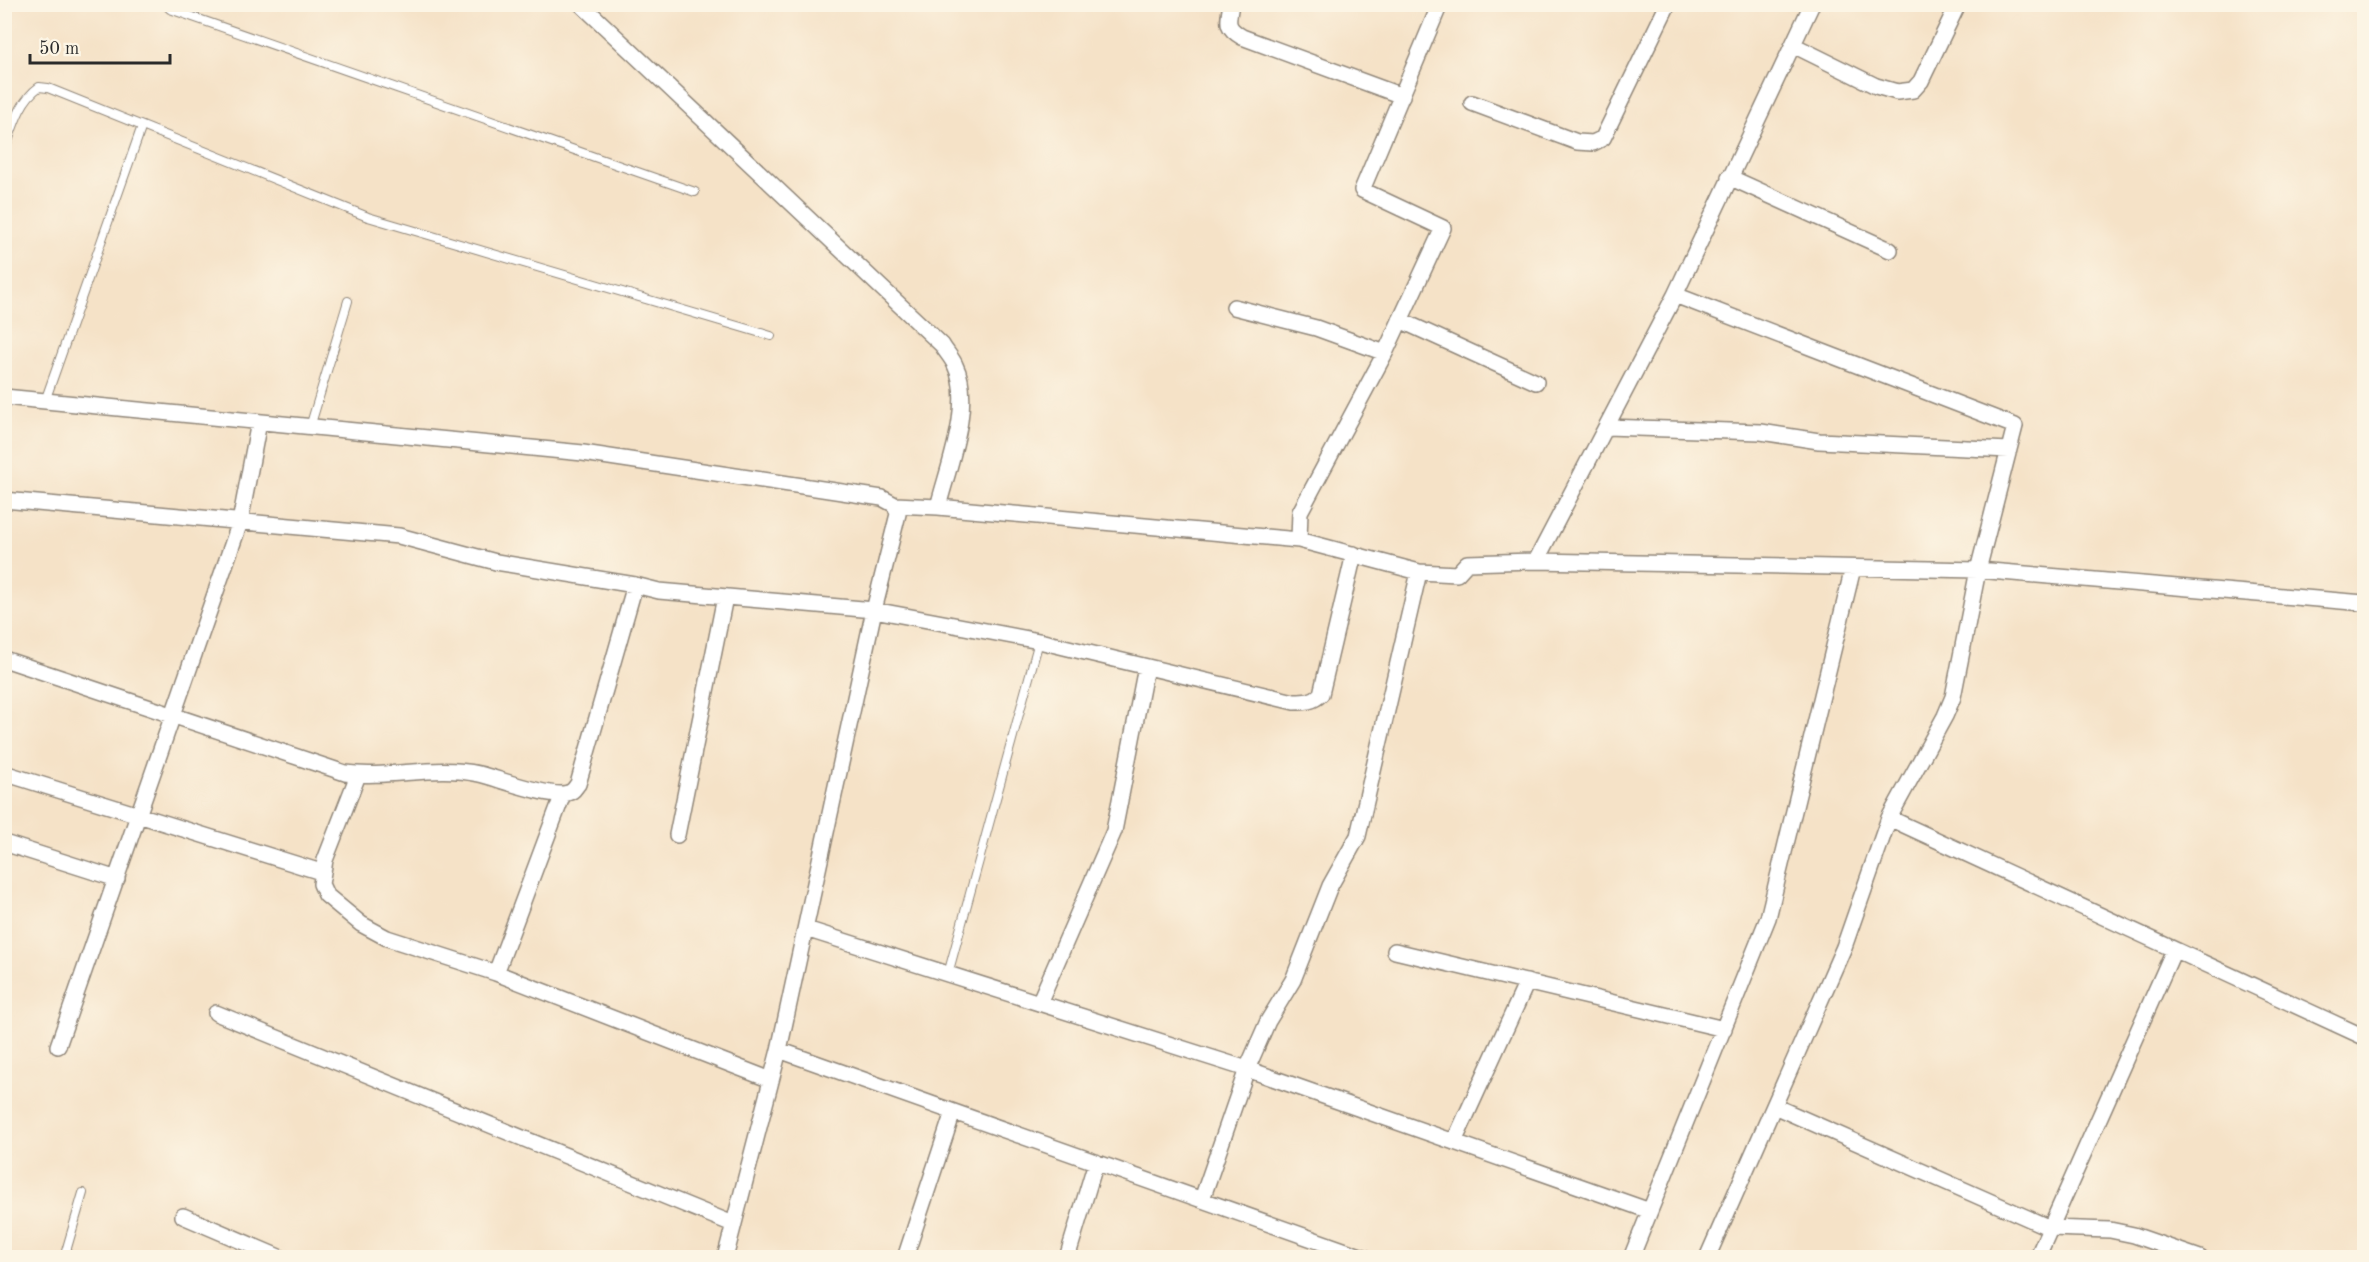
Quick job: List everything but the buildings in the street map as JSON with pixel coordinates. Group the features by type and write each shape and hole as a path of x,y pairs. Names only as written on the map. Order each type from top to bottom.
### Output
{"street":[{"path":"581,4 942,345 955,365 963,394 960,419 938,507"},
{"path":"1231,4 1228,22 1233,31 1242,37 1402,96"},
{"path":"1299,540 1300,512 1385,353 1443,228 1362,190 1440,4"},
{"path":"1472,103 1577,142 1593,143 1603,138 1668,4"},
{"path":"1536,561 1675,295 1812,4"},
{"path":"1793,45 1876,86 1897,92 1913,90 1922,81 1958,4"},
{"path":"1729,177 1890,250"},
{"path":"1675,295 2015,426 1978,570 1953,697 1945,716 1889,818 1844,947 1707,1257"},
{"path":"1234,307 1316,328 1385,353"},
{"path":"1401,320 1536,382"},
{"path":"4,398 583,453 882,498 895,505 1299,540 1419,572 1457,574 1467,563 1536,561 1978,570 2364,603"},
{"path":"58,1046 240,522 259,422"},
{"path":"1606,427 1761,432 1820,441 2009,450"},
{"path":"4,500 399,536 496,562 659,591 874,610 1039,641 1294,702 1306,702 1316,699 1321,694 1354,554"},
{"path":"725,1257 779,1050 874,610 898,514 895,505"},
{"path":"1631,1257 1760,942 1776,891 1853,568"},
{"path":"1202,1199 1247,1069 1268,1021 1293,980 1330,886 1358,836 1419,572"},
{"path":"4,659 345,773 358,775 466,771 548,793 562,794 572,791 578,784 635,585"},
{"path":"677,835 724,597"},
{"path":"1039,1003 1114,831 1146,667"},
{"path":"4,773 321,872"},
{"path":"358,775 321,872 321,884 326,895 361,924 374,932 496,973 771,1080"},
{"path":"496,973 562,794"},
{"path":"1889,818 2364,1037"},
{"path":"4,843 117,879"},
{"path":"806,929 1247,1069 1650,1210"},
{"path":"2037,1257 2174,950"},
{"path":"1395,951 1724,1029"},
{"path":"1454,1142 1527,982"},
{"path":"216,1013 733,1224"},
{"path":"779,1050 1366,1257"},
{"path":"1774,1106 2050,1228 2110,1230 2133,1235 2200,1257"},
{"path":"906,1257 953,1112"},
{"path":"1067,1257 1096,1162"},
{"path":"183,1216 281,1257"}],"lane":[{"path":"165,4 170,9 695,192"},
{"path":"4,152 22,103 39,87 48,88 368,217 771,336"},
{"path":"45,401 142,126"},
{"path":"310,427 348,301"},
{"path":"948,974 1039,641"},
{"path":"64,1257 83,1193"}]}
